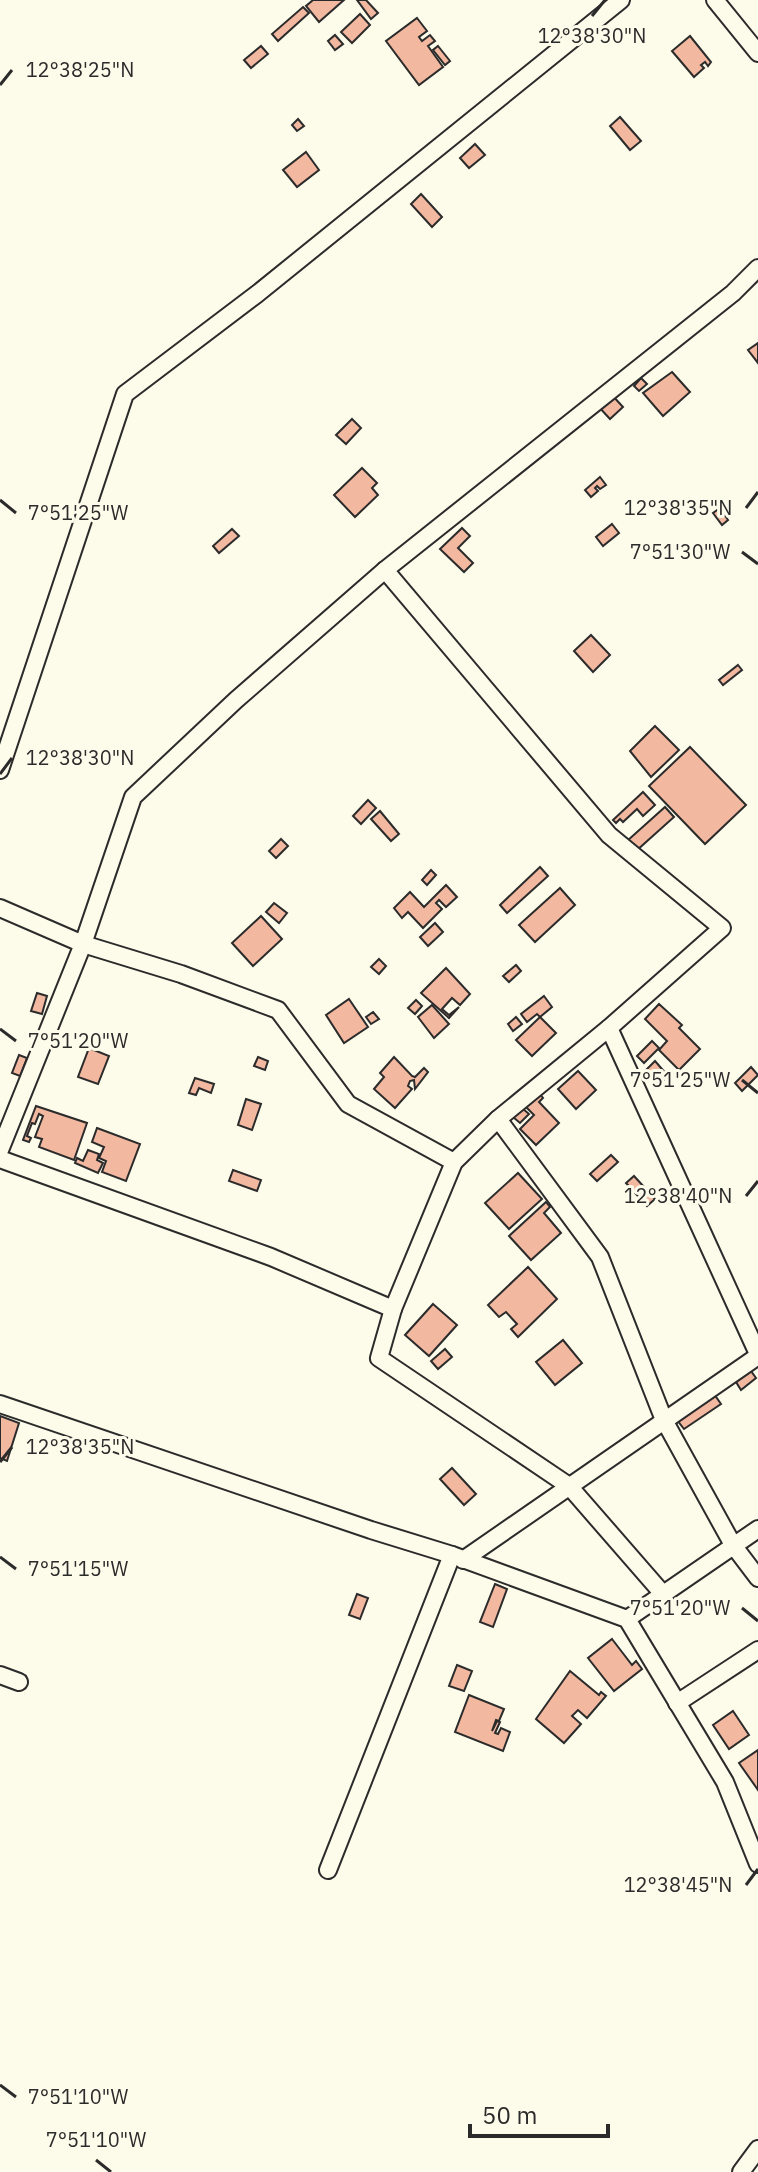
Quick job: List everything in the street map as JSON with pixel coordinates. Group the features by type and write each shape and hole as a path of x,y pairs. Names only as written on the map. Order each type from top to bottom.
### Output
{"street":[{"path":"0,770 125,394 257,294 621,0"},
{"path":"715,0 758,53"},
{"path":"0,1150 83,944 133,797 236,700 385,570 733,293 758,268"},
{"path":"385,570 609,835 722,928 609,1028 498,1119 454,1162 393,1309 379,1358 569,1486 663,1594"},
{"path":"0,908 83,944 181,974 278,1010 348,1104 454,1162"},
{"path":"328,1870 458,1558 569,1486 758,1355 609,1028"},
{"path":"498,1119 600,1257 664,1420 733,1545 758,1578"},
{"path":"0,1159 271,1257 393,1309"},
{"path":"0,1404 458,1558 627,1619 725,1782 758,1864"},
{"path":"627,1619 758,1529"},
{"path":"677,1703 758,1650"},
{"path":"0,1675 19,1682"},
{"path":"742,1826 758,1816"},
{"path":"741,2172 758,2149"}],"building":[{"path":"313,0 344,0 319,22 306,6"},
{"path":"357,0 366,0 378,13 371,19"},
{"path":"303,7 309,13 278,41 272,34"},
{"path":"360,14 370,25 352,43 341,32"},
{"path":"417,18 427,31 419,37 422,41 430,35 435,41 428,46 443,67 419,85 386,41"},
{"path":"335,35 343,44 335,50 328,41"},
{"path":"690,36 711,62 708,66 705,62 701,65 704,68 694,77 672,51"},
{"path":"261,46 268,54 251,68 244,60"},
{"path":"438,46 450,61 445,65 433,50"},
{"path":"620,117 641,141 630,150 610,126"},
{"path":"298,119 304,126 297,131 292,125"},
{"path":"475,144 485,155 469,168 460,158"},
{"path":"306,152 319,170 297,187 283,170"},
{"path":"421,194 442,217 432,227 411,204"},
{"path":"758,343 758,363 748,350"},
{"path":"672,372 690,392 663,416 643,393"},
{"path":"641,378 647,384 639,391 634,386"},
{"path":"611,394 623,407 610,419 598,406"},
{"path":"352,419 361,428 346,444 336,435"},
{"path":"362,468 377,483 372,488 378,495 355,517 334,495"},
{"path":"600,477 606,485 600,489 597,486 598,491 591,497 585,490"},
{"path":"720,508 728,520 722,525 713,513"},
{"path":"612,524 619,533 603,546 596,537"},
{"path":"462,528 470,536 458,548 473,563 464,572 440,549"},
{"path":"232,529 239,536 219,553 213,546"},
{"path":"591,635 610,655 593,672 574,651"},
{"path":"738,665 742,670 723,685 719,680"},
{"path":"655,726 679,750 651,777 630,751"},
{"path":"690,747 746,805 705,844 649,786"},
{"path":"643,792 655,805 643,816 637,809 623,822 620,819 616,823 613,820"},
{"path":"368,800 376,808 361,824 353,816"},
{"path":"665,807 674,817 636,851 627,841"},
{"path":"380,811 399,834 391,841 371,819"},
{"path":"281,839 288,846 276,858 269,851"},
{"path":"540,867 548,876 507,913 500,905"},
{"path":"431,870 436,875 427,885 422,880"},
{"path":"446,885 457,897 446,907 439,900 436,903 442,909 423,928 408,912 402,918 394,908 410,892 424,907"},
{"path":"560,888 575,905 535,942 519,925"},
{"path":"274,903 287,913 279,923 266,912"},
{"path":"261,916 282,939 253,966 232,943"},
{"path":"435,923 443,932 428,946 420,937"},
{"path":"379,959 386,966 379,974 371,967"},
{"path":"516,965 521,971 509,982 503,976"},
{"path":"446,968 470,994 460,1005 452,998 442,1009 449,1015 459,1007 449,1018 421,993"},
{"path":"37,993 47,996 42,1014 31,1011"},
{"path":"544,996 552,1007 540,1017 537,1014 527,1022 521,1014"},
{"path":"349,999 368,1027 344,1043 326,1015"},
{"path":"416,1000 422,1006 415,1014 408,1008"},
{"path":"659,1004 682,1025 679,1028 700,1049 679,1070 659,1050 667,1041 645,1019"},
{"path":"432,1005 449,1024 434,1038 418,1017"},
{"path":"373,1012 379,1019 371,1024 366,1017"},
{"path":"516,1017 522,1024 513,1031 508,1024"},
{"path":"540,1017 556,1033 532,1056 516,1040"},
{"path":"652,1041 659,1048 644,1063 637,1056"},
{"path":"89,1048 109,1056 98,1084 78,1077"},
{"path":"19,1055 27,1058 20,1076 12,1073"},
{"path":"258,1057 268,1061 265,1070 254,1066"},
{"path":"394,1057 412,1076 415,1077 424,1068 428,1072 415,1089 414,1080 410,1081 408,1086 412,1089 395,1108 374,1089 384,1077 380,1073"},
{"path":"655,1061 668,1076 658,1085 645,1071"},
{"path":"751,1067 758,1075 742,1091 735,1083"},
{"path":"578,1071 596,1090 576,1109 558,1089"},
{"path":"195,1078 214,1084 211,1093 199,1088 196,1095 189,1093"},
{"path":"539,1093 543,1098 539,1102 559,1123 536,1145 520,1129 534,1115 525,1106"},
{"path":"246,1099 261,1104 252,1130 238,1125"},
{"path":"36,1106 87,1123 74,1160 39,1147 42,1139 35,1137 43,1116 39,1114 27,1136 31,1138 29,1142 23,1140"},
{"path":"522,1108 529,1114 520,1123 513,1117"},
{"path":"97,1128 140,1144 126,1181 102,1172 106,1161 99,1158 104,1147 92,1142"},
{"path":"88,1150 99,1154 97,1160 103,1163 98,1173 75,1163 77,1158 83,1161"},
{"path":"611,1155 618,1162 597,1181 590,1174"},
{"path":"233,1170 261,1180 257,1191 229,1181"},
{"path":"518,1173 542,1199 509,1229 485,1203"},
{"path":"634,1176 655,1199 647,1206 626,1183"},
{"path":"546,1202 550,1207 544,1213 561,1233 531,1260 509,1236"},
{"path":"528,1267 557,1299 518,1337 511,1329 517,1324 506,1312 499,1317 488,1305"},
{"path":"433,1304 457,1325 429,1356 405,1335"},
{"path":"563,1340 582,1363 555,1385 536,1362"},
{"path":"445,1349 452,1357 438,1369 431,1361"},
{"path":"751,1371 756,1378 741,1390 736,1382"},
{"path":"714,1394 721,1404 684,1429 677,1420"},
{"path":"0,1416 19,1423 7,1461 0,1458"},
{"path":"452,1468 476,1494 464,1505 440,1479"},
{"path":"495,1584 507,1589 493,1627 480,1622"},
{"path":"357,1594 368,1598 360,1619 349,1615"},
{"path":"612,1639 632,1665 636,1661 642,1669 614,1691 588,1658"},
{"path":"457,1665 472,1671 464,1691 449,1686"},
{"path":"570,1671 599,1695 601,1692 606,1696 587,1718 578,1710 572,1716 581,1724 564,1743 536,1719"},
{"path":"469,1695 504,1709 499,1721 496,1720 492,1731 497,1721 500,1722 495,1733 498,1734 501,1728 510,1732 503,1751 455,1732"},
{"path":"733,1711 749,1735 729,1749 713,1725"},
{"path":"758,1750 758,1790 739,1763"}]}
